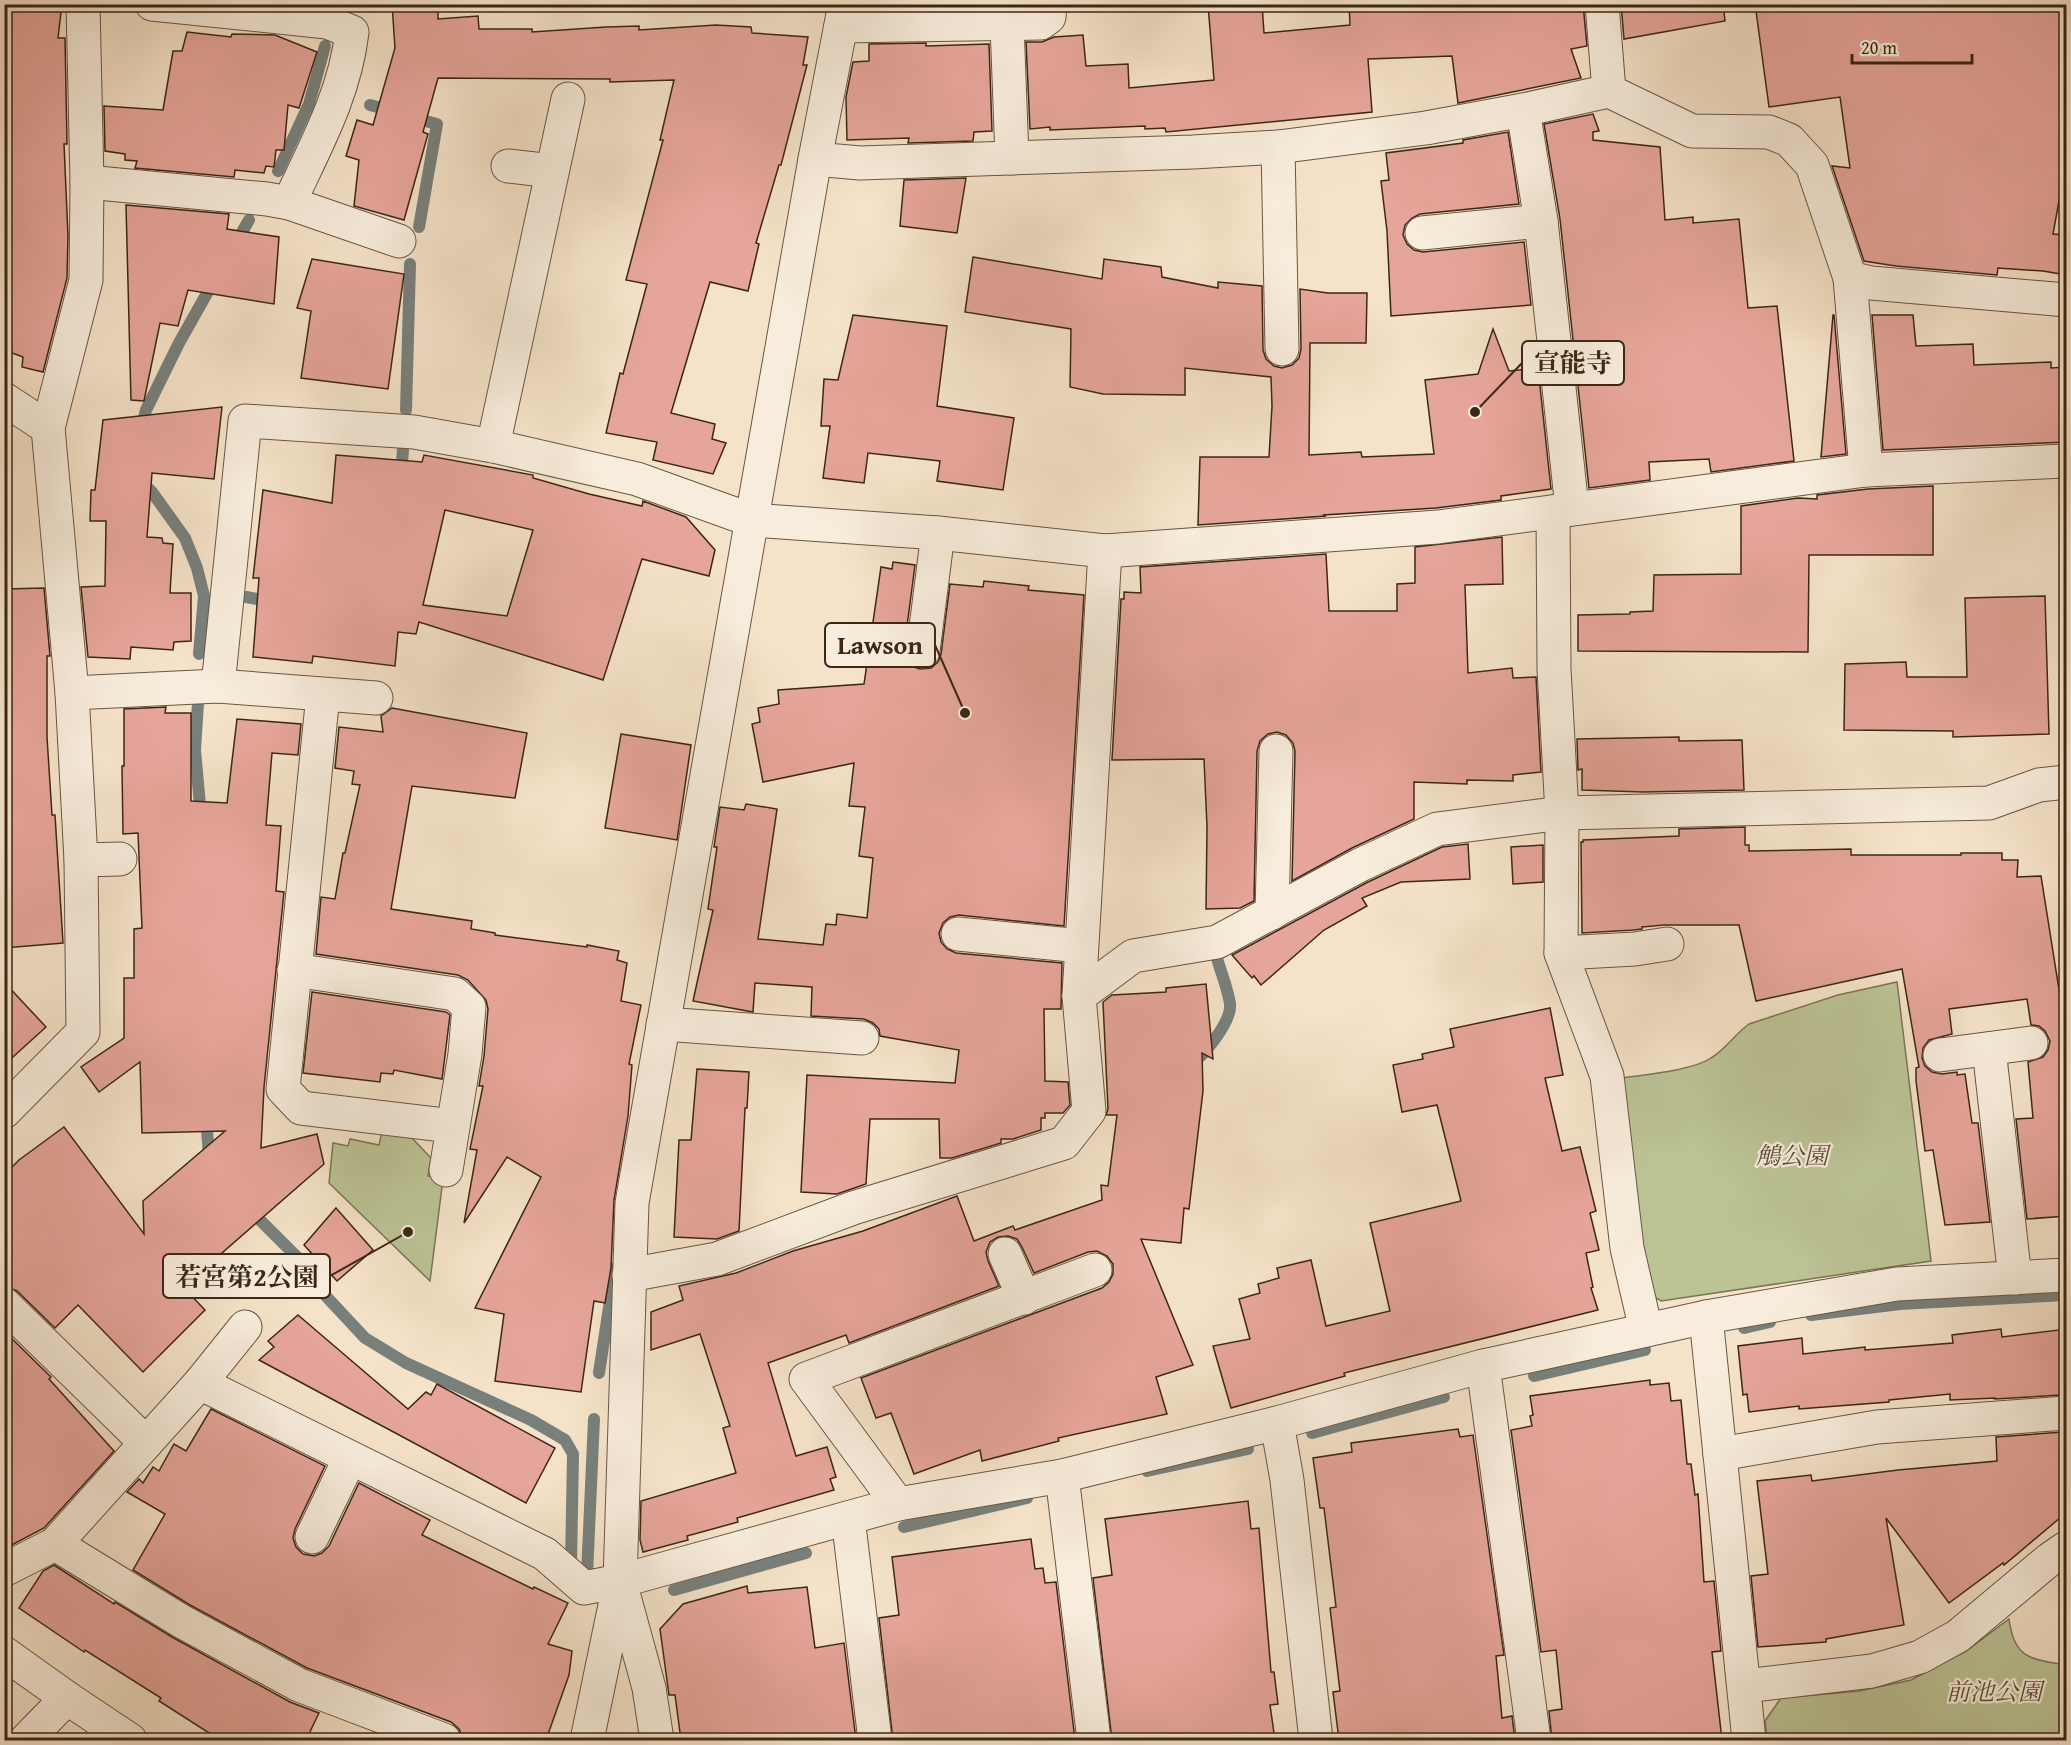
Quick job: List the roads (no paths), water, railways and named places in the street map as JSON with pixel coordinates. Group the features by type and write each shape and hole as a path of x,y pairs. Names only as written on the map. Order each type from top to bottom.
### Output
{"street":[{"path":"4,1113 83,1032 81,860 72,693 48,428 86,280 87,182 83,4"},
{"path":"152,4 327,22 352,32 349,59 333,110 289,203"},
{"path":"586,1740 620,1581 632,1203 815,159 843,15 1007,24 1041,23 1049,17 1050,4"},
{"path":"1602,4 1609,91"},
{"path":"1007,24 1012,158"},
{"path":"815,159 860,163 1278,147 1426,128 1609,91 1692,131 1769,132 1789,140 1812,165 1850,278 1866,470"},
{"path":"493,446 568,99"},
{"path":"1523,110 1541,220 1563,510 1554,669 1562,813 1561,953 1607,1076 1627,1248 1646,1330"},
{"path":"1278,147 1282,349"},
{"path":"508,166 552,171"},
{"path":"87,182 289,203 399,241"},
{"path":"1422,233 1541,220"},
{"path":"1850,278 1871,283 2067,300"},
{"path":"4,399 48,428"},
{"path":"218,686 245,422 414,432 493,446 637,478 751,520 938,533 1105,551 1438,527 1866,470 2067,461"},
{"path":"923,651 938,533"},
{"path":"629,1275 717,1259 853,1208 1064,1143 1089,1112 1079,996 1105,551"},
{"path":"72,693 218,686 376,698"},
{"path":"323,695 283,1089 301,1108 452,1126"},
{"path":"1272,913 1276,751"},
{"path":"1079,996 1133,956 1217,942 1360,865 1437,829 1562,813 1989,803 2039,785 2067,782"},
{"path":"81,860 120,859"},
{"path":"958,934 1081,945"},
{"path":"1561,953 1635,949 1667,944"},
{"path":"294,970 455,994 469,1007 465,1054 446,1170"},
{"path":"663,1024 862,1038"},
{"path":"1940,1055 2031,1043"},
{"path":"1989,1049 2015,1278"},
{"path":"1005,1254 1024,1298"},
{"path":"898,1504 806,1379 1095,1270"},
{"path":"200,1383 545,1554 584,1588 620,1581 898,1504 1062,1476 1277,1423 1483,1366 1706,1317 1897,1284 2067,1275"},
{"path":"4,1304 147,1443"},
{"path":"1706,1317 1749,1740"},
{"path":"4,1570 56,1544 200,1383 246,1327"},
{"path":"1483,1366 1534,1740"},
{"path":"1720,1454 1877,1427 2067,1413"},
{"path":"1277,1423 1287,1480 1316,1740"},
{"path":"312,1537 350,1458"},
{"path":"1062,1476 1094,1740"},
{"path":"848,1518 875,1740"},
{"path":"56,1544 181,1621 299,1685 444,1740"},
{"path":"1744,1686 1872,1671 1920,1657 1958,1636 2050,1559 2067,1548"},
{"path":"620,1581 649,1689 657,1740"},
{"path":"4,1653 130,1740"},
{"path":"26,1740 67,1698"}],"waterway":[{"path":"278,171 309,104 325,46"},
{"path":"370,105 392,111"},
{"path":"411,117 437,124 419,227"},
{"path":"234,246 249,220"},
{"path":"406,410 410,264"},
{"path":"141,430 146,410 179,343 215,279"},
{"path":"401,476 403,449"},
{"path":"140,480 152,492 185,538 197,568 204,596 199,654"},
{"path":"246,597 274,602"},
{"path":"198,703 195,750 201,816"},
{"path":"1190,1065 1216,1038 1227,1019 1230,1004 1217,958"},
{"path":"206,1117 209,1156 212,1161"},
{"path":"248,1208 310,1270 322,1292 365,1338 406,1363 531,1420 565,1440 573,1454 571,1564"},
{"path":"599,1373 615,1268"},
{"path":"1811,1315 1900,1304 2066,1295"},
{"path":"1744,1328 1770,1322"},
{"path":"1534,1376 1645,1350"},
{"path":"1312,1433 1444,1397"},
{"path":"587,1575 594,1419"},
{"path":"1147,1471 1248,1449"},
{"path":"904,1527 1027,1498"},
{"path":"674,1590 806,1553"}],"place":[{"name":"宣能寺","path":"1475,412"},
{"name":"Lawson","path":"965,713"},
{"name":"若宮第2公園","path":"408,1232"}],"park label":[{"name":"鵤公園","path":"1792,1155"},
{"name":"前池公園","path":"1994,1691"}]}
